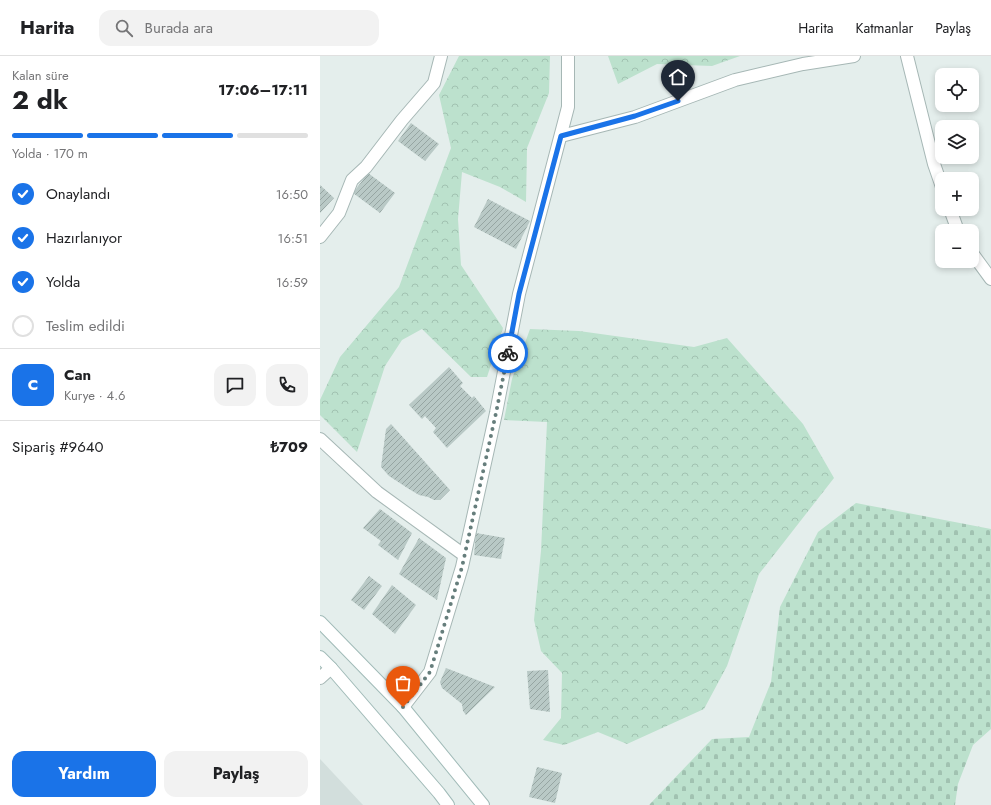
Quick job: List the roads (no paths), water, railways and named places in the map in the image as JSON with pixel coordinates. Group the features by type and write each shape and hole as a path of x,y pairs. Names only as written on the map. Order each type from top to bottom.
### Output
{"street":[{"path":"320,237 339,213 352,180 366,167 402,120 434,82 441,56"},
{"path":"403,707 430,672 462,567 496,413 519,294 568,107 568,56"},
{"path":"561,136 635,116 735,80 803,64 854,56"},
{"path":"907,56 937,172"},
{"path":"979,263 991,279"},
{"path":"320,439 377,492 464,555"},
{"path":"320,622 403,707 483,805"},
{"path":"320,657 439,792 448,805"},
{"path":"320,678 331,668"}]}
